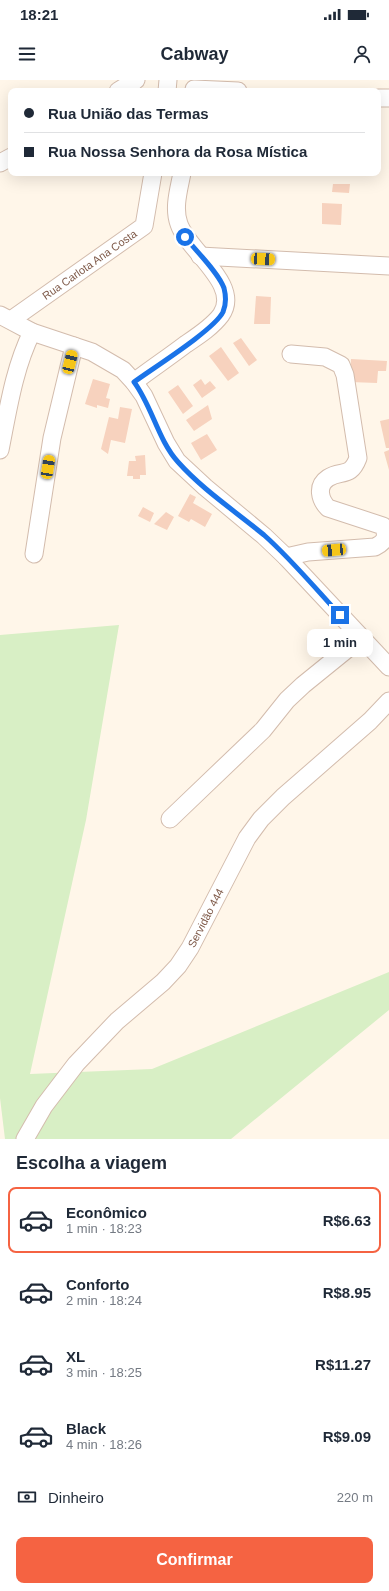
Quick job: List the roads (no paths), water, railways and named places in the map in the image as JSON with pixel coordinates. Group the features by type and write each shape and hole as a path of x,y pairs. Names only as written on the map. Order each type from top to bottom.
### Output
{"street":[{"path":"123,88 136,80"},
{"path":"195,87 206,88"},
{"name":"Rua Carlota Ana Costa","path":"5,318 144,226 152,176"},
{"path":"134,382 202,333 217,320 223,312 226,297 223,287 218,278 185,237 177,219 182,176"},
{"path":"200,256 389,266"},
{"path":"5,318 32,332 92,352 123,370 144,396 166,443 177,461 204,487 264,536 286,557 389,667"},
{"path":"0,450 17,372 23,350 32,332"},
{"path":"34,554 52,438 74,346"},
{"path":"286,557 308,552 374,547 382,543 386,538 386,532 383,526 328,508 322,502 320,495 321,487 328,478 347,472 355,466 358,458 345,375 341,365 325,357 291,354"},
{"path":"170,819 262,730 287,700 303,684 361,638"},
{"name":"Servidão 444","path":"25,1139 44,1106 76,1064 116,1021 163,982 178,966 190,948 247,838 261,819 283,797 370,721 389,701"}]}
